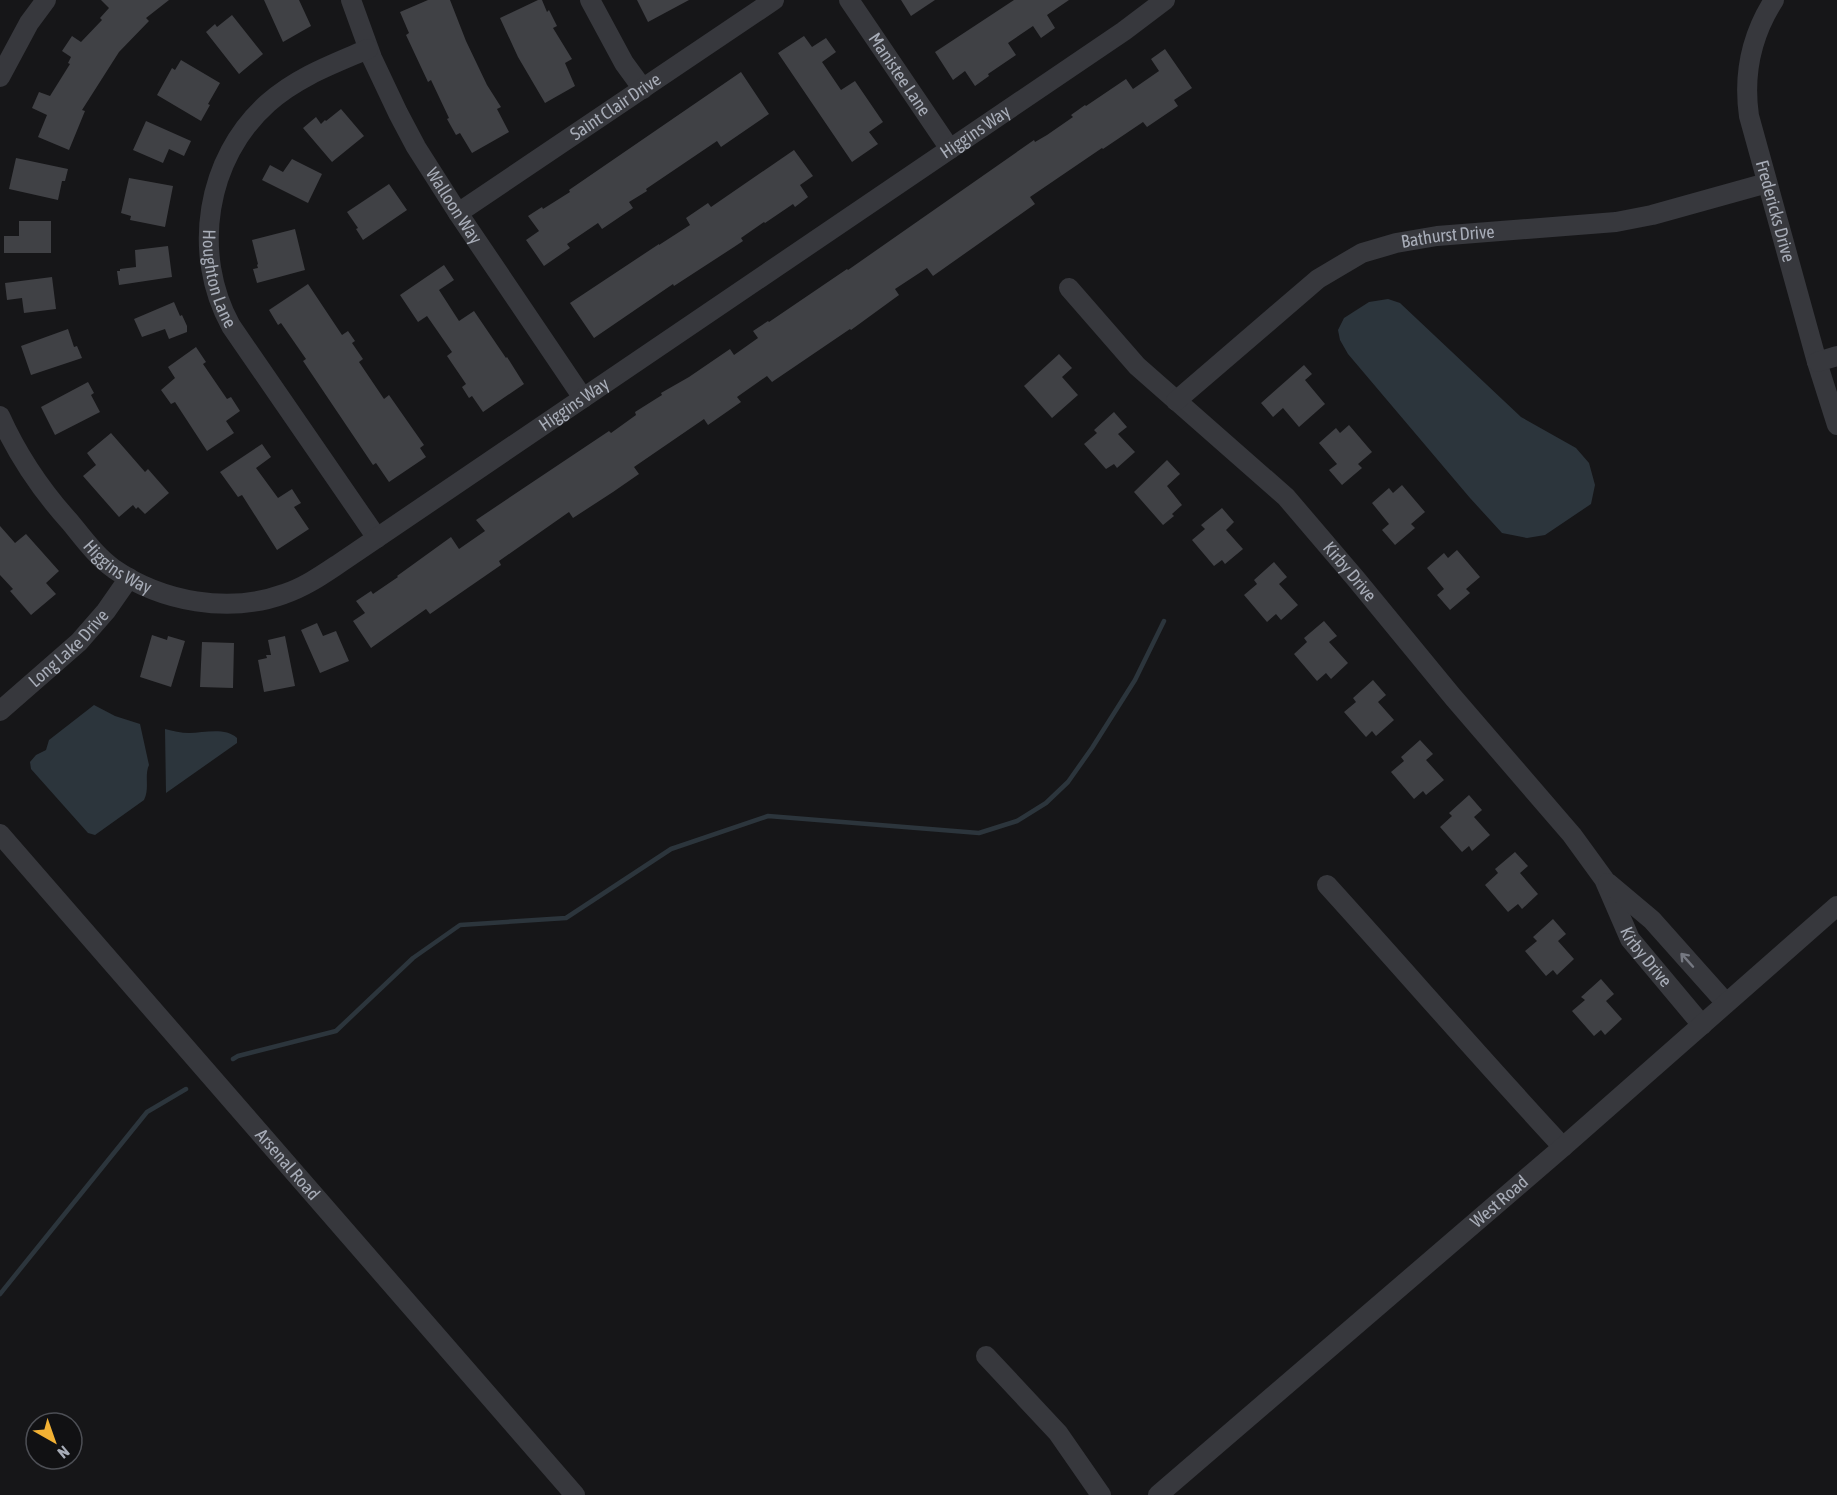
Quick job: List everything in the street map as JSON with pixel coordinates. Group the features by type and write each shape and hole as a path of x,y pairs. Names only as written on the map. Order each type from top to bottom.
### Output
{"street":[{"path":"0,77 29,23 46,0"},
{"name":"Walloon Way","path":"351,0 368,49 402,122 458,213 583,398"},
{"path":"590,0 624,63 643,89"},
{"name":"Saint Clair Drive","path":"458,213 774,0"},
{"name":"Manistee Lane","path":"849,0 950,149"},
{"name":"Higgins Way","path":"0,416 17,452 45,493 113,568 159,591 198,602 219,604 282,595 315,580 1140,20 1165,0"},
{"name":"Fredericks Drive","path":"1774,0 1754,38 1746,81 1749,116 1817,362 1837,425"},
{"name":"Houghton Lane","path":"368,49 317,70 292,84 268,102 246,127 229,153 213,195 209,249 215,286 231,326 377,538"},
{"name":"Bathurst Drive","path":"1176,402 1318,279 1362,254 1396,243 1437,236 1616,222 1652,215 1767,183"},
{"name":"Kirby Drive","path":"1069,288 1137,366 1286,497 1555,815 1604,879 1652,920 1726,1003"},
{"path":"1817,362 1837,357"},
{"name":"Long Lake Drive","path":"0,711 79,642 129,578"},
{"name":"Arsenal Road","path":"0,834 574,1495"},
{"name":"Kirby Drive","path":"1604,879 1630,939 1702,1025"},
{"path":"1327,885 1483,1061 1563,1147"},
{"name":"West Road","path":"1158,1495 1563,1147 1837,906"},
{"path":"986,1356 1058,1433 1101,1495"}],"shaded area":[{"path":"1388,299 1400,303 1521,417 1576,448 1589,463 1595,485 1591,504 1545,535 1527,538 1502,533 1348,354 1340,340 1338,330 1344,318 1369,302"},
{"path":"94,705 115,716 140,724 149,765 144,800 95,835 88,833 31,769 30,762 36,755 46,750 49,740"},
{"path":"165,729 186,733 214,731 227,733 237,738 237,743 166,793"}],"building":[{"path":"101,0 169,0 146,18 149,21 119,52 82,110 85,111 69,150 38,137 47,115 32,108 39,92 50,96 70,64 68,63 71,57 62,51 72,36 81,42 102,20 100,18 109,8"},
{"path":"264,0 299,0 311,26 283,42"},
{"path":"428,0 450,0 466,41 487,85 501,107 497,109 509,132 472,153 460,133 456,135 447,119 449,118 431,80 428,82 406,35 409,33 400,12"},
{"path":"542,0 547,12 549,10 557,26 553,28 572,59 565,63 575,86 545,103 518,57 500,18"},
{"path":"637,0 689,0 648,22"},
{"path":"901,0 935,0 911,16"},
{"path":"1014,0 1069,0 1047,15 1055,28 1041,38 1033,26 1008,43 1016,55 975,86 965,71 953,80 935,52"},
{"path":"232,15 263,54 239,74 206,32 215,24 217,27"},
{"path":"804,36 812,47 826,38 836,52 822,62 841,90 855,81 883,122 869,132 878,144 852,162 778,53"},
{"path":"1165,49 1192,88 1174,100 1178,106 1147,127 1143,122 1102,148 1030,197 1035,204 933,276 927,268 895,289 899,295 851,330 772,382 767,376 737,397 741,402 708,425 704,419 634,467 639,474 613,492 573,518 569,512 499,561 501,565 430,614 426,609 371,648 353,621 365,613 356,601 371,591 373,594 451,537 459,549 485,531 476,520 609,431 611,433 636,415 635,412 662,395 661,393 730,349 734,355 758,338 753,331 848,270 1034,140 1035,142 1047,135 1073,117 1071,115 1085,105 1126,79 1133,89 1159,71 1151,59"},
{"path":"181,60 220,83 201,121 157,95 172,68 175,70"},
{"path":"741,72 769,114 721,147 717,141 629,202 633,208 602,229 598,223 567,244 570,248 544,266 526,240 539,231 528,216 570,192 569,190"},
{"path":"341,109 364,136 332,162 303,128 316,117 321,124"},
{"path":"146,121 191,141 184,156 169,149 163,163 133,150"},
{"path":"794,150 813,176 800,185 808,197 795,207 793,204 764,222 741,238 743,241 674,286 673,284 594,338 570,303 690,225 686,218 708,203 711,207"},
{"path":"16,158 68,169 65,181 62,181 58,200 9,189"},
{"path":"292,159 322,174 308,203 262,180 270,165 283,172"},
{"path":"129,178 173,186 165,227 130,220 131,216 121,213"},
{"path":"389,184 407,210 363,240 347,212"},
{"path":"19,221 51,221 51,253 4,253 4,236 19,236"},
{"path":"295,229 305,270 257,283 253,269 258,268 258,264 252,240"},
{"path":"168,246 172,277 119,285 117,271 136,267 135,250"},
{"path":"444,265 454,280 439,290 459,321 474,311 524,384 483,412 472,396 469,398 462,387 466,384 447,356 452,352 427,316 418,322 400,295"},
{"path":"52,277 56,309 24,313 22,298 7,300 5,283"},
{"path":"308,284 342,335 348,331 355,341 352,343 363,359 359,362 384,399 389,395 424,445 420,448 426,457 389,482 376,463 373,465 303,361 306,359 281,323 278,325 269,310"},
{"path":"174,302 187,326 187,332 169,339 165,329 142,337 134,319"},
{"path":"68,329 74,347 77,346 82,358 31,375 21,346"},
{"path":"196,347 206,362 203,364 227,399 231,397 240,411 226,421 234,433 207,451 175,402 171,404 161,390 175,378 168,367"},
{"path":"1059,354 1072,368 1062,377 1078,395 1052,418 1024,386"},
{"path":"1304,365 1312,374 1305,380 1325,404 1299,427 1283,408 1273,417 1261,403"},
{"path":"88,382 94,393 91,395 100,412 55,435 41,407"},
{"path":"1114,412 1127,427 1118,434 1135,452 1117,468 1114,464 1106,469 1084,444 1097,433 1094,430"},
{"path":"1349,425 1372,452 1358,464 1362,468 1342,485 1329,470 1337,464 1319,443 1336,428 1340,433"},
{"path":"111,433 145,472 148,469 169,493 145,514 133,505 119,517 83,476 96,465 87,453"},
{"path":"262,444 271,457 256,468 278,498 292,489 301,503 294,507 309,529 277,550 242,495 238,497 220,472"},
{"path":"1167,460 1180,474 1167,486 1182,505 1163,525 1134,492"},
{"path":"1402,485 1425,512 1411,524 1415,528 1395,545 1382,530 1389,524 1372,503 1389,488 1393,493"},
{"path":"1222,508 1234,522 1226,530 1243,549 1225,564 1222,560 1214,566 1192,540 1205,529 1201,525"},
{"path":"0,526 15,543 26,534 59,571 46,583 56,594 31,615 10,591 13,589 0,575"},
{"path":"1457,550 1480,577 1466,589 1470,593 1450,610 1437,595 1444,589 1427,568 1444,553 1448,558"},
{"path":"1274,562 1287,577 1279,584 1298,605 1281,620 1276,614 1267,622 1244,595 1257,584 1254,580"},
{"path":"1324,621 1337,636 1329,642 1348,663 1331,679 1326,673 1317,681 1294,654 1307,642 1304,638"},
{"path":"317,623 323,636 336,631 349,661 320,673 301,630"},
{"path":"152,635 167,640 168,636 185,641 171,687 140,677"},
{"path":"285,636 295,686 264,692 258,660 271,655 268,640"},
{"path":"202,642 234,643 233,688 200,687"},
{"path":"1373,680 1386,695 1378,702 1394,720 1376,736 1372,731 1366,737 1344,712 1356,702 1353,698"},
{"path":"1420,740 1433,754 1426,760 1444,780 1426,795 1423,791 1414,799 1391,772 1404,761 1401,757"},
{"path":"1469,795 1482,810 1474,817 1490,835 1472,851 1469,846 1462,852 1440,827 1452,816 1449,813"},
{"path":"1515,852 1528,866 1520,873 1538,894 1522,909 1518,904 1508,912 1485,885 1498,873 1495,869"},
{"path":"1553,919 1566,934 1558,941 1574,959 1557,975 1553,970 1546,976 1525,951 1537,941 1533,937"},
{"path":"1601,979 1614,994 1606,1001 1622,1019 1605,1035 1601,1030 1594,1036 1572,1011 1585,1000 1581,997"}],"waterway":[{"path":"233,1059 336,1031 413,958 460,925 566,918 671,849 768,816 979,833 1017,821 1046,803 1068,782 1135,680 1164,621"},
{"path":"0,1294 147,1112 186,1089"}]}
